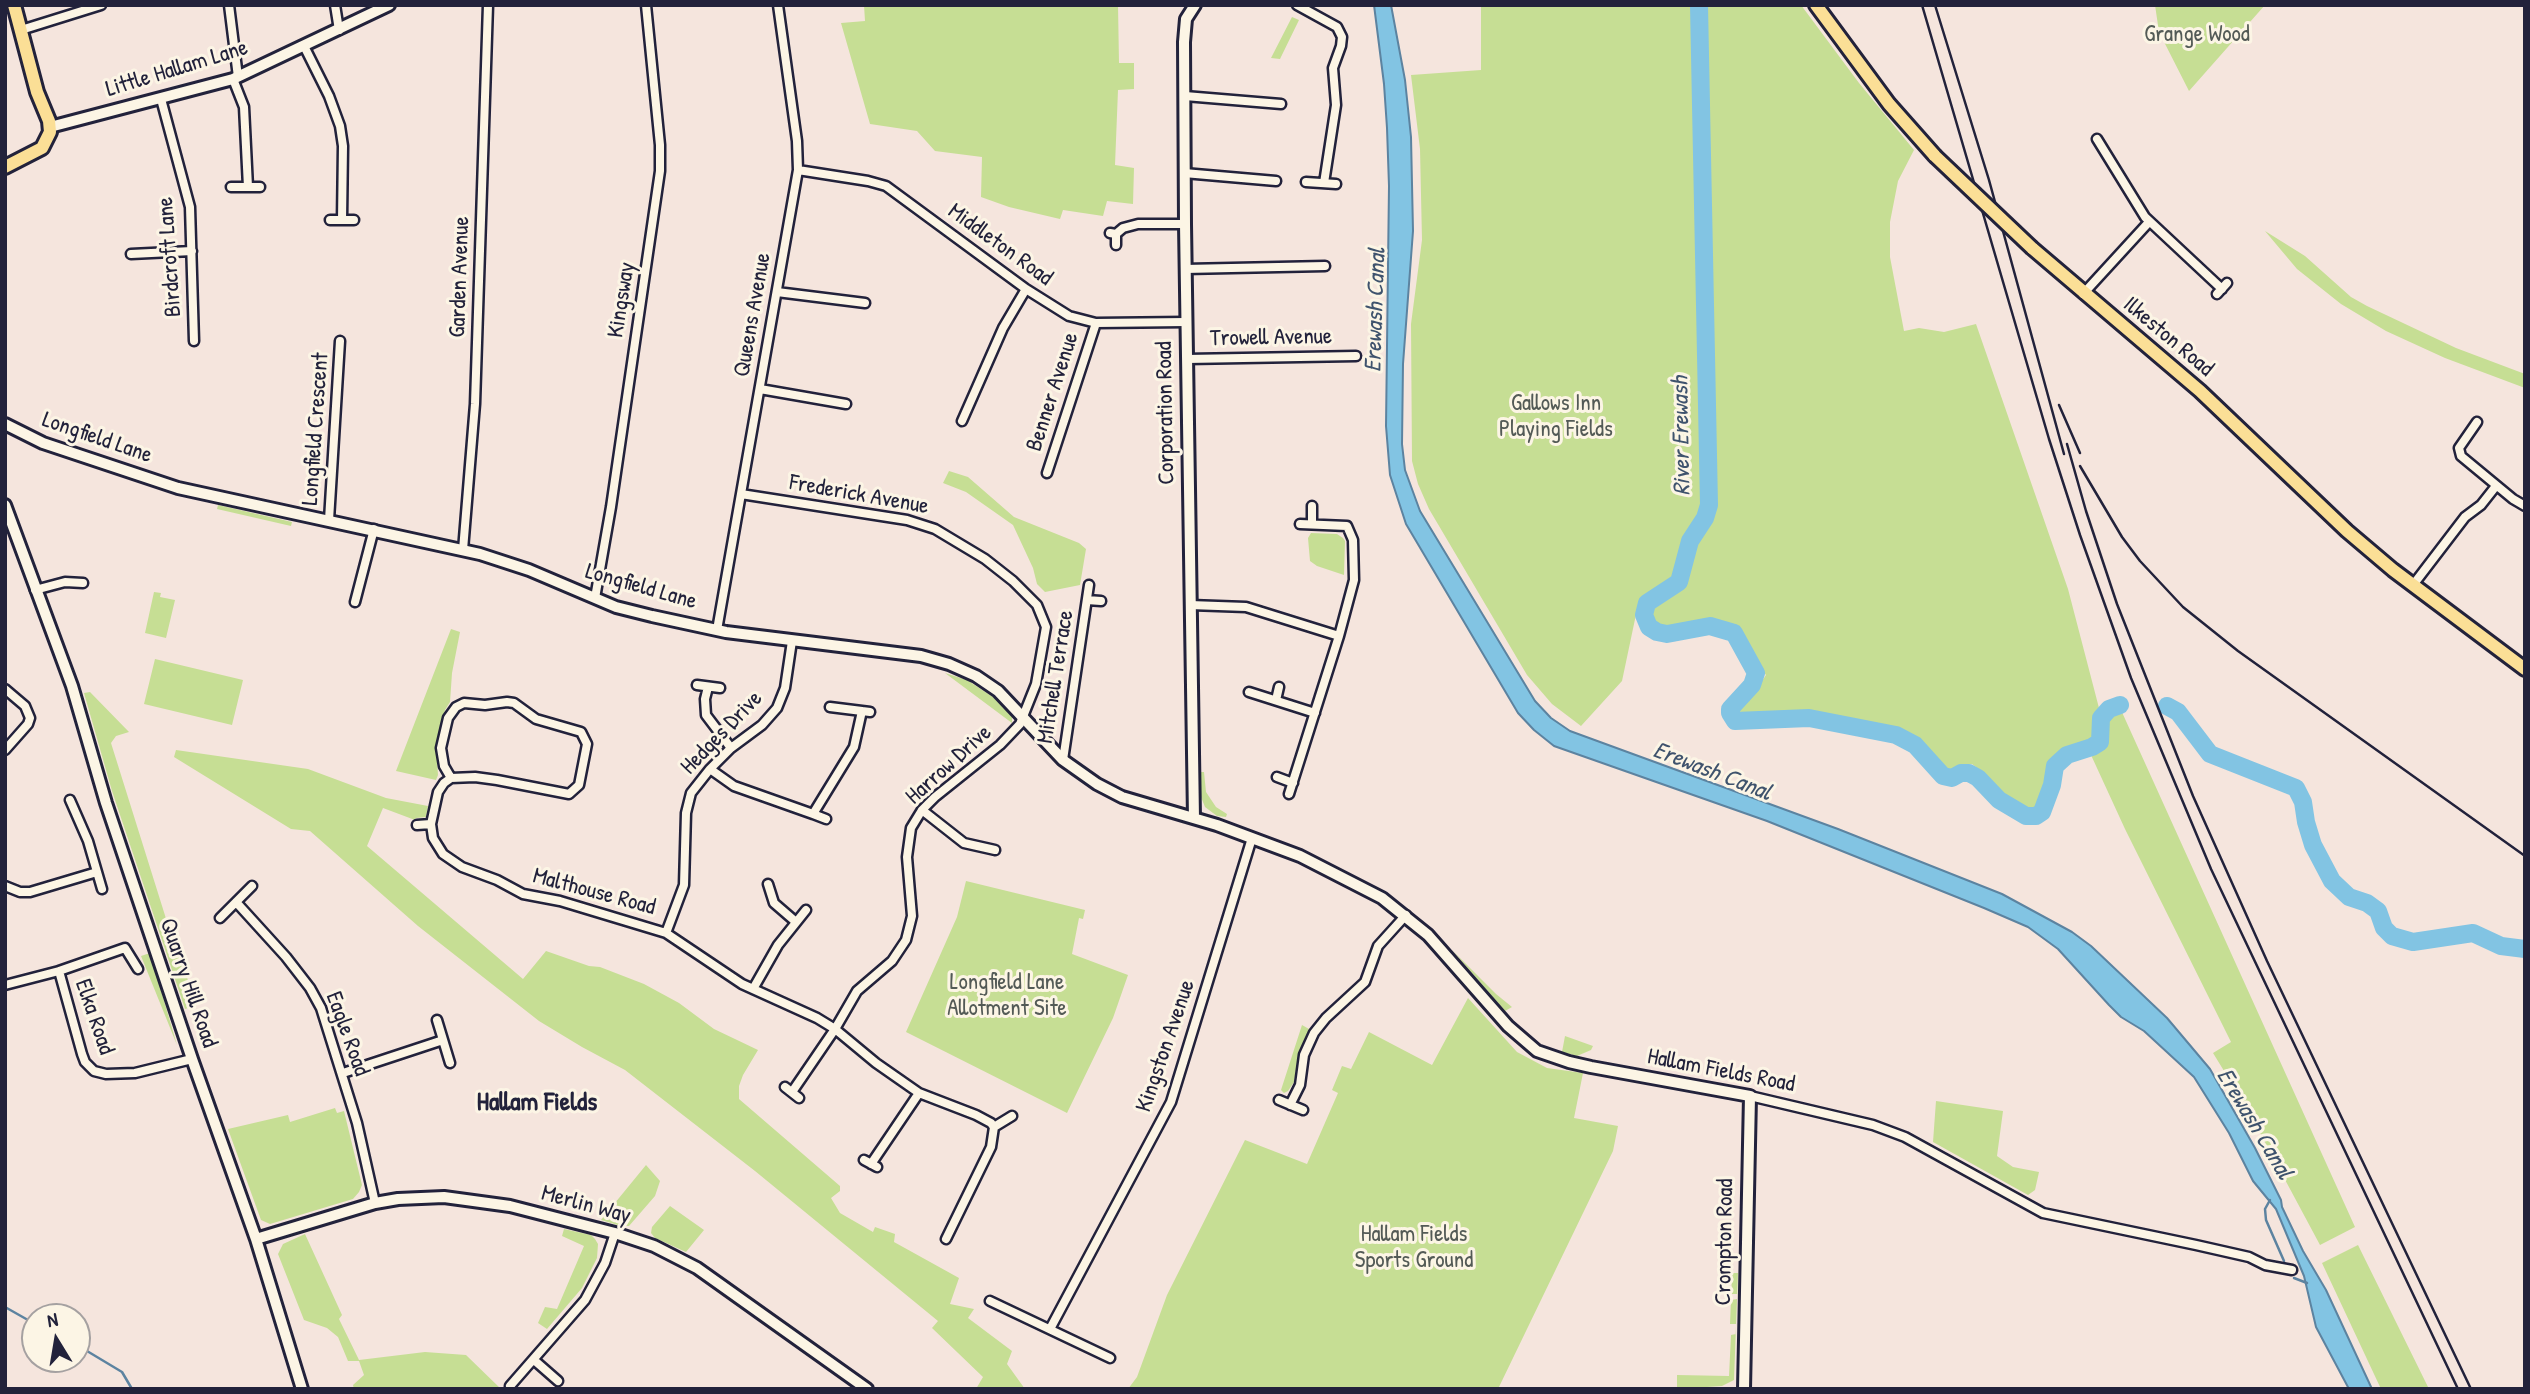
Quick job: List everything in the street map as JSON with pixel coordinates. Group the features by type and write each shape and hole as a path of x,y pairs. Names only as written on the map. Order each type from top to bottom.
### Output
{"main road":[{"path":"5,167 41,148 49,136 50,127 38,97 14,5"},
{"name":"Ilkeston Road","path":"1816,5 1889,104 1935,156 2032,248 2200,391 2311,499 2413,585 2525,669"}],"street":[{"path":"20,30 101,5"},
{"path":"229,5 235,78 244,107 248,187"},
{"path":"335,5 338,30"},
{"name":"Little Hallam Lane","path":"50,127 235,78 389,5"},
{"name":"Garden Avenue","path":"463,550 475,412 488,5"},
{"name":"Kingsway","path":"595,598 611,507 660,171 661,155 646,5"},
{"name":"Queens Avenue","path":"717,630 798,170 797,141 778,5"},
{"path":"1297,5 1337,27 1342,37 1333,68 1336,105 1324,183"},
{"name":"Corporation Road","path":"1193,6 1186,19 1185,29 1184,173 1194,818"},
{"path":"304,46 329,96 340,126 343,146 342,220"},
{"path":"1185,96 1282,104"},
{"name":"Birdcroft Lane","path":"161,99 190,207 194,336 204,331"},
{"path":"2097,139 2149,222 2222,289"},
{"name":"Middleton Road","path":"798,170 867,180 886,186 1026,289 1069,316 1096,323 1186,322"},
{"path":"1184,173 1276,181"},
{"path":"1307,182 1336,184"},
{"path":"231,187 260,187"},
{"path":"330,220 354,220"},
{"path":"2083,294 2149,222"},
{"path":"1116,245 1112,233 1123,228 1138,225 1185,225"},
{"path":"131,254 192,251"},
{"path":"1185,269 1318,269"},
{"path":"962,421 999,337 1026,289"},
{"path":"777,292 864,303"},
{"name":"Benner Avenue","path":"1046,473 1096,323"},
{"name":"Longfield Crescent","path":"329,520 340,341"},
{"name":"Trowell Avenue","path":"1187,359 1356,356"},
{"path":"760,389 846,404"},
{"name":"Longfield Lane","path":"5,424 43,443 167,484 463,550 514,564 595,598 652,616 717,630 792,641 932,657 976,676 998,691 1063,760 1081,775 1122,797 1194,818"},
{"path":"2472,425 2459,448 2461,456 2525,506"},
{"path":"2413,585 2465,517 2480,505 2496,486"},
{"name":"Frederick Avenue","path":"741,494 919,523 959,542 985,559 1029,597 1042,612 1046,627 1036,684 1025,717"},
{"name":"Quarry Hill Road","path":"5,505 73,690 106,803 256,1239 302,1389"},
{"path":"1312,506 1312,524"},
{"path":"1289,794 1354,580 1353,536 1350,529 1343,524 1300,524"},
{"path":"355,602 374,529"},
{"path":"36,590 65,582 83,583"},
{"name":"Mitchell Terrace","path":"1063,760 1089,585"},
{"name":"Mitchell Terrace","path":"1087,600 1101,601"},
{"path":"1190,605 1246,607 1339,636"},
{"name":"Hedges Drive","path":"666,933 679,901 685,875 687,805 691,793 731,748 762,725 777,708 785,688 792,641"},
{"path":"697,685 720,688"},
{"path":"708,687 705,699 706,715 731,748"},
{"path":"1276,699 1279,687"},
{"path":"5,689 25,706 30,718 5,750"},
{"path":"1250,692 1315,713"},
{"path":"418,825 431,824 439,788 451,778 475,777 569,794 579,785 586,741 581,732 536,719 514,703 464,703 456,707 448,718 441,748 444,766 451,778"},
{"path":"813,814 854,747 866,712 830,707"},
{"name":"Harrow Drive","path":"792,1093 858,991 892,961 906,940 912,916 907,862 909,833 922,810 1000,745 1025,717"},
{"path":"710,769 734,786 826,819"},
{"path":"1276,777 1293,783"},
{"path":"70,800 88,841 102,889"},
{"path":"922,810 964,843 995,849"},
{"name":"Hallam Fields Road","path":"1194,818 1300,856 1382,898 1428,935 1508,1026 1537,1051 1591,1067 1750,1096 1873,1125 1905,1137 2043,1213 2249,1257 2266,1265 2292,1270"},
{"name":"Malthouse Road","path":"431,824 431,832 437,846 449,860 535,898 560,901 666,933 733,979 835,1029 876,1063 919,1093 976,1115 994,1128"},
{"name":"Kingston Avenue","path":"1051,1329 1171,1102 1252,838"},
{"path":"5,886 20,892 30,892 97,872"},
{"path":"767,884 774,903 796,922"},
{"path":"220,918 252,886"},
{"name":"Eagle Road","path":"236,902 286,957 310,988 321,1008 343,1073 365,1153 375,1203"},
{"path":"753,989 770,957 806,910"},
{"path":"1290,1105 1300,1085 1304,1055 1314,1033 1326,1018 1365,982 1375,951 1406,915"},
{"path":"59,971 125,948 138,969"},
{"name":"Elka Road","path":"5,985 59,971 82,1054 90,1068 106,1074 135,1073 192,1059"},
{"path":"437,1020 450,1063"},
{"path":"343,1073 443,1040"},
{"path":"870,1164 919,1093"},
{"name":"Crompton Road","path":"1744,1389 1750,1096"},
{"path":"1279,1100 1303,1110"},
{"path":"946,1239 992,1147 994,1128 1012,1116"},
{"name":"Merlin Way","path":"256,1239 375,1203 414,1197 455,1197 510,1206 615,1233 654,1247 697,1268 861,1387"},
{"path":"510,1386 585,1300 605,1263 615,1233"},
{"path":"990,1301 1110,1358"},
{"path":"534,1360 558,1381"}],"green space":[{"path":"864,5 1118,5 1119,63 1134,63 1134,89 1118,90 1115,165 1134,168 1133,204 1107,201 1103,216 1063,210 1060,219 1009,207 981,197 982,157 935,151 917,131 870,124 841,23 865,21"},
{"name":"Gallows Inn Playing Fields","path":"1481,5 1693,5 1704,510 1683,547 1673,582 1645,597 1638,605 1622,681 1581,726 1552,704 1527,675 1429,509 1412,461 1411,324 1422,240 1420,149 1411,75 1481,70"},
{"path":"1705,5 1801,5 1859,83 1914,150 1898,181 1890,222 1890,257 1904,331 1919,328 1944,332 1976,324 2068,589 2099,708 2095,717 2097,740 2093,744 2057,754 2049,775 2045,798 2038,811 2026,812 2002,796 1992,788 1985,774 1972,764 1946,772 1919,742 1893,728 1812,716 1737,715 1736,708 1766,675 1749,654 1735,627 1707,622 1674,629 1660,630 1653,626 1653,608 1684,586 1693,545 1715,513"},
{"name":"Grange Wood","path":"2155,5 2265,5 2189,91 2159,32"},
{"path":"1292,17 1299,20 1280,59 1271,58"},
{"path":"2265,231 2305,256 2351,297 2456,348 2525,374 2525,388 2445,358 2386,331 2341,304 2297,269"},
{"path":"949,471 968,477 1014,517 1079,543 1086,549 1080,585 1045,592 1037,584 1033,568 1013,525 966,492 943,483"},
{"path":"218,505 292,522 291,526 217,509"},
{"path":"1311,533 1337,534 1343,538 1344,575 1310,561 1308,538"},
{"path":"154,592 161,593 160,597 175,600 166,638 145,633"},
{"path":"451,629 460,632 452,673 450,702 445,710 436,747 438,775 436,780 396,771"},
{"path":"155,659 243,680 232,725 144,704"},
{"path":"945,673 967,680 993,697 1012,717 1012,723"},
{"path":"90,692 129,732 116,736 111,743 168,925 197,1005 185,1009 112,791 84,693"},
{"path":"2121,710 2355,1227 2320,1245 2245,1105 2213,1053 2231,1042 2091,755 2105,742 2109,734 2110,714"},
{"path":"176,750 308,769 386,798 428,806 426,817 415,820 383,808 367,846 523,979 546,951 589,966 600,967 644,984 679,1003 714,1029 758,1050 743,1075 739,1086 739,1099 840,1186 840,1191 831,1198 840,1213 873,1232 875,1227 895,1234 894,1242 959,1278 950,1304 974,1309 968,1318 1012,1351 1007,1364 1025,1389 976,1389 983,1377 932,1328 938,1321 755,1171 625,1070 539,1021 418,926 310,831 291,829 174,757"},
{"path":"1200,772 1204,772 1206,792 1216,807 1227,814 1226,817 1217,816 1205,807 1201,797"},
{"name":"Longfield Lane Allotment Site","path":"966,881 1085,910 1083,919 1079,918 1072,954 1128,975 1113,1018 1067,1113 906,1032 957,917"},
{"path":"1452,950 1496,994 1512,1007 1505,1011"},
{"path":"150,953 177,1045 141,956"},
{"name":"Hallam Fields Sports Ground","path":"1468,998 1517,1052 1547,1068 1583,1073 1574,1118 1618,1126 1613,1151 1498,1389 1128,1389 1137,1377 1167,1295 1245,1140 1307,1164 1338,1093 1332,1090 1342,1066 1351,1069 1369,1032 1432,1065"},
{"path":"1302,1025 1309,1029 1298,1058 1294,1082 1284,1093 1281,1090"},
{"path":"1565,1036 1593,1046 1591,1050 1577,1056 1562,1052"},
{"path":"1936,1101 2003,1111 1997,1156 2013,1167 2039,1172 2035,1190 2028,1195 1933,1142"},
{"path":"335,1108 337,1113 344,1111 362,1185 359,1192 353,1199 270,1224 261,1220 228,1129 288,1115 290,1122"},
{"path":"646,1165 660,1181 655,1196 629,1226 601,1220"},
{"path":"670,1206 704,1230 686,1252 655,1238 651,1233 652,1227"},
{"path":"564,1229 591,1235 598,1244 597,1258 582,1288 547,1329 538,1323 545,1307 557,1309 584,1246 562,1236"},
{"path":"305,1234 342,1315 339,1319 359,1360 425,1352 466,1355 501,1389 354,1389 353,1385 364,1375 359,1361 348,1361 338,1337 327,1328 304,1320 278,1254 283,1244"},
{"path":"2358,1245 2429,1389 2381,1389 2322,1263"},
{"path":"1731,1273 1738,1273 1736,1326 1730,1324 1731,1300 1737,1299 1737,1294 1732,1294"},
{"path":"1736,1334 1734,1380 1722,1386 1677,1389 1677,1375 1729,1376 1731,1335"}],"water":[{"path":"1374,5 1391,5 1405,80 1411,137 1413,231 1403,364 1402,444 1405,470 1420,511 1535,701 1551,718 1570,731 1838,829 2002,894 2072,932 2091,946 2167,1018 2210,1069 2255,1148 2372,1389 2349,1389 2316,1327 2304,1276 2276,1209 2253,1181 2229,1133 2194,1077 2144,1031 2121,1017 2058,949 2028,927 1984,908 1767,821 1554,746 1518,713 1406,524 1390,475 1386,426 1389,186 1384,84"}],"waterway":[{"name":"River Erewash","path":"1699,5 1709,505 1705,518 1690,541 1679,582 1647,603 1644,615 1649,627 1667,634 1710,626 1734,633 1756,673 1752,685 1730,709 1735,721 1809,718 1896,735 1915,745 1943,776 1952,778 1961,773 1969,773 1978,778 1999,800 2026,816 2036,816 2042,812 2052,785 2055,766 2067,755 2100,742 2101,718 2109,709 2120,705"},
{"name":"River Erewash","path":"2167,706 2178,712 2210,754 2296,788 2303,802 2313,845 2332,881 2349,897 2367,903 2378,911 2384,928 2392,936 2413,942 2473,933 2501,946 2525,949"},
{"path":"2270,1200 2265,1209 2266,1220 2284,1261"},
{"path":"2294,1278 2307,1283"},
{"path":"5,1307 21,1316"},
{"path":"91,1353 122,1372 132,1389"}],"railway":[{"path":"1922,5 2049,439 2131,678 2211,869 2458,1389"},
{"path":"1935,5 1989,180 2064,454"},
{"path":"2059,405 2080,453"},
{"path":"2067,444 2117,604 2193,796 2267,961 2471,1389"},
{"path":"2080,466 2122,537 2140,561 2183,607 2238,651 2525,856"}],"district":[{"name":"Hallam Fields","path":"537,1103"}],"water label":[{"name":"Erewash Canal","path":"1376,310"},
{"name":"Erewash Canal","path":"1712,772"},
{"name":"Erewash Canal","path":"2254,1124"}]}
